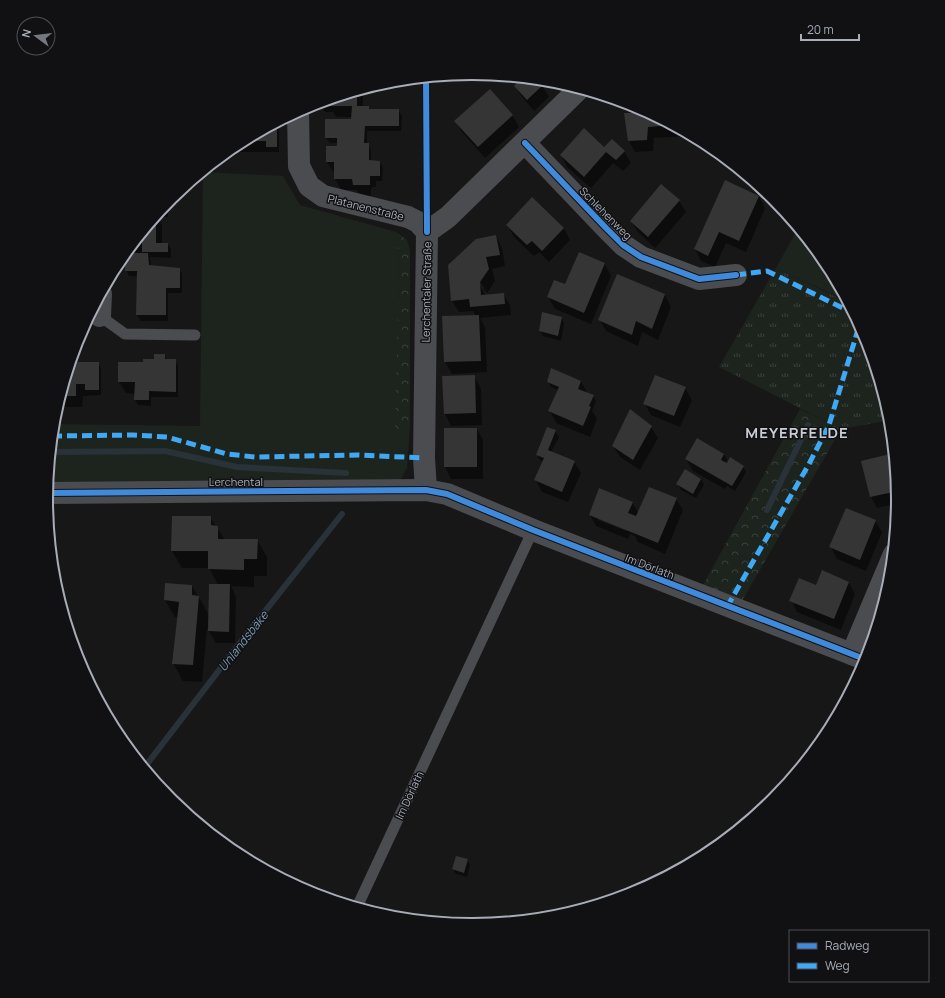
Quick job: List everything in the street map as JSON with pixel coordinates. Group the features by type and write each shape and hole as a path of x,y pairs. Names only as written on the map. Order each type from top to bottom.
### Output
{"street":[{"name":"Lerchentaler Straße","path":"426,490 424,458 427,232 448,217 575,93"},
{"name":"Platanenstraße","path":"298,118 298,166 309,186 323,196 408,217 418,222 427,232"},
{"name":"Schlehenweg","path":"525,143 623,245 641,257 699,279 736,275"},
{"path":"100,316 101,305"},
{"name":"Lerchental","path":"53,493 426,490"},
{"name":"Im Dörlath","path":"426,490 447,494 533,530 859,657"},
{"path":"859,657 882,588"}],"lane":[{"path":"100,316 125,334 194,335"},
{"name":"Im Dörlath","path":"359,902 533,530"}],"green space":[{"path":"210,172 283,176 300,205 396,232 399,262 396,429 410,429 407,468 397,486 54,485 60,424 200,426 203,178"},
{"path":"396,232 407,240 410,251 410,429 395,429 399,262"},
{"path":"796,232 821,266 838,293 836,296 776,268"},
{"path":"776,268 842,299 860,338 870,364 878,390 885,421 841,429 719,367"},
{"path":"838,293 841,299 836,296"},
{"path":"800,409 841,429 742,601 703,585"}],"building":[{"path":"518,82 542,86 527,100 514,86"},
{"path":"490,89 513,115 478,147 454,121"},
{"path":"357,96 357,106 369,106 369,109 399,109 399,126 365,126 364,143 369,143 369,160 380,161 380,176 370,176 370,185 353,185 352,179 334,179 334,162 326,162 326,146 337,146 337,138 325,138 325,119 351,119 352,106 329,106"},
{"path":"624,113 637,113 663,126 648,127 647,140 628,141"},
{"path":"277,128 277,147 266,147 266,141 254,141"},
{"path":"584,128 604,147 612,139 625,151 616,160 606,152 584,177 560,155"},
{"path":"725,180 759,196 739,241 719,232 708,256 694,249"},
{"path":"661,184 680,200 648,237 630,221"},
{"path":"532,197 564,228 542,251 532,241 527,245 506,225"},
{"path":"156,223 156,243 168,243 168,252 142,252 142,242"},
{"path":"496,235 500,255 486,257 489,269 480,282 481,295 504,293 505,304 470,307 469,299 451,301 448,265 476,239"},
{"path":"579,252 605,263 584,313 547,297 554,280 565,284"},
{"path":"133,253 148,253 149,265 180,268 180,288 166,288 166,315 136,315 137,271 125,271 125,265"},
{"path":"617,274 665,294 652,329 636,321 632,335 598,320"},
{"path":"542,312 562,317 558,336 539,331"},
{"path":"479,315 481,361 444,362 442,316"},
{"path":"154,354 165,354 165,359 176,359 176,392 149,391 149,400 134,400 135,382 118,382 118,362 143,362 143,359 154,359"},
{"path":"76,362 99,362 99,390 85,390 85,384 76,384 76,396 66,396"},
{"path":"551,368 581,381 578,389 594,395 583,426 548,411 559,387 547,382"},
{"path":"475,375 476,413 444,414 442,376"},
{"path":"655,375 686,387 674,416 643,404"},
{"path":"630,409 652,426 633,460 612,446"},
{"path":"547,427 556,430 548,450 575,461 562,492 534,480 544,458 536,455"},
{"path":"444,428 477,428 477,467 444,467"},
{"path":"697,438 724,454 721,460 727,463 730,457 744,466 732,486 685,459"},
{"path":"889,454 892,492 870,497 861,461"},
{"path":"685,469 701,479 693,494 676,484"},
{"path":"649,487 677,498 658,543 589,515 599,488 633,502 628,513 636,516"},
{"path":"846,508 876,520 860,560 829,547"},
{"path":"172,516 211,516 211,525 218,526 218,539 258,539 257,559 244,559 244,570 208,569 208,551 171,551"},
{"path":"822,570 849,582 834,619 789,601 799,578 816,585"},
{"path":"165,583 192,585 192,595 199,596 193,665 172,664 179,602 164,600"},
{"path":"209,584 230,584 229,632 208,631"},
{"path":"456,856 468,859 464,873 452,869"}],"waterway":[{"name":"Unlandsbäke","path":"767,510 808,425"},
{"path":"56,452 165,451 237,467 346,473"},
{"name":"Unlandsbäke","path":"147,764 243,639 342,514"}],"marked path":[{"path":"736,275 767,271 848,310"},
{"path":"727,607 809,464 829,425 857,332"},
{"path":"58,436 133,435 167,437 227,454 255,457 359,455 424,458"}],"cycle path":[{"path":"426,82 427,232"},
{"path":"525,143 623,245 641,257 699,279 736,275"},
{"path":"53,493 426,490 447,494 533,530 861,658"}],"district":[{"name":"MEYERFELDE","path":"797,432"}]}
